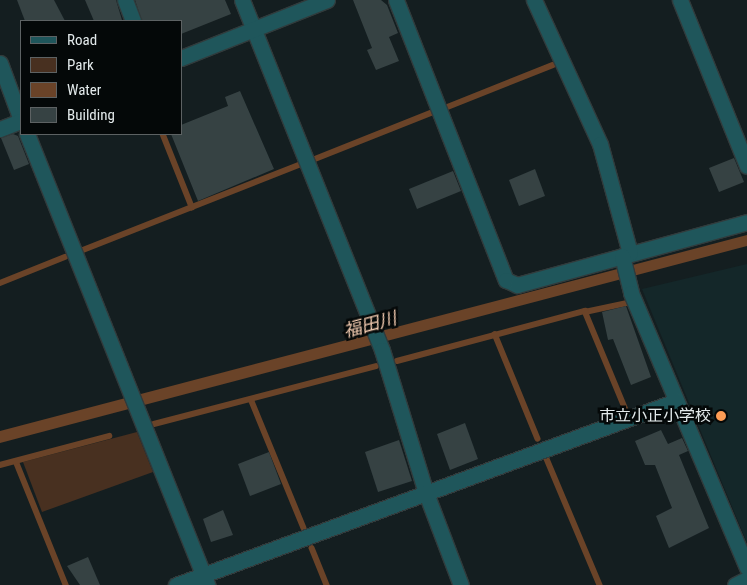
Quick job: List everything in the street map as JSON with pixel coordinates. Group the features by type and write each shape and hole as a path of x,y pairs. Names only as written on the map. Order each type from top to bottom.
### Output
{"street":[{"path":"124,0 132,20"},
{"path":"242,0 373,326 426,493 462,585"},
{"path":"182,58 327,0"},
{"path":"396,0 506,280 516,285 747,222"},
{"path":"534,0 600,144 630,287 747,568"},
{"path":"680,0 747,166"},
{"path":"0,63 20,117"},
{"path":"0,129 20,120"},
{"path":"27,135 129,388 137,416 205,580"},
{"path":"176,585 205,580 426,493 676,401"},
{"path":"735,585 747,579"}],"shaded area":[{"name":"市立小正小学校","path":"747,264 747,543 642,289"}],"green space":[{"path":"137,432 153,472 42,512 23,462"}],"water":[{"path":"747,235 747,246 0,443 0,431"}],"building":[{"path":"17,0 54,0 64,20 25,20"},
{"path":"85,0 116,0 122,20 94,20"},
{"path":"135,0 225,0 231,14 182,34 182,20 142,20"},
{"path":"353,0 381,0 387,5 398,33 389,37 399,61 376,70 367,50 372,48"},
{"path":"240,91 274,169 198,201 171,135 182,135 182,125 228,106 225,97"},
{"path":"13,134 18,136 29,164 14,170 1,138"},
{"path":"734,158 744,182 719,192 709,168"},
{"path":"535,169 545,196 519,206 509,180"},
{"path":"453,171 461,191 417,209 409,189"},
{"path":"626,306 651,377 631,385 613,339 608,340 602,312"},
{"path":"465,423 478,459 450,470 437,434"},
{"path":"661,430 668,444 682,438 688,451 679,455 709,528 669,548 656,516 672,508 655,465 645,465 635,441"},
{"path":"399,440 412,481 378,492 365,452"},
{"path":"269,452 281,484 250,496 238,464"},
{"path":"223,510 233,535 211,542 203,519"},
{"path":"88,557 100,585 80,585 67,566"}],"waterway":[{"path":"445,108 553,65"},
{"path":"315,159 433,112"},
{"path":"163,135 192,207"},
{"path":"83,250 299,165"},
{"path":"0,283 65,257"},
{"path":"585,312 627,303"},
{"path":"397,361 585,311 626,410"},
{"path":"495,334 538,439"},
{"path":"154,424 376,366"},
{"path":"251,399 304,528"},
{"path":"0,465 109,436"},
{"path":"547,459 600,585"},
{"path":"16,461 66,585"},
{"path":"312,548 327,585"}],"place":[{"name":"市立小正小学校","path":"721,416"}],"water label":[{"name":"福田川","path":"370,325"}]}
